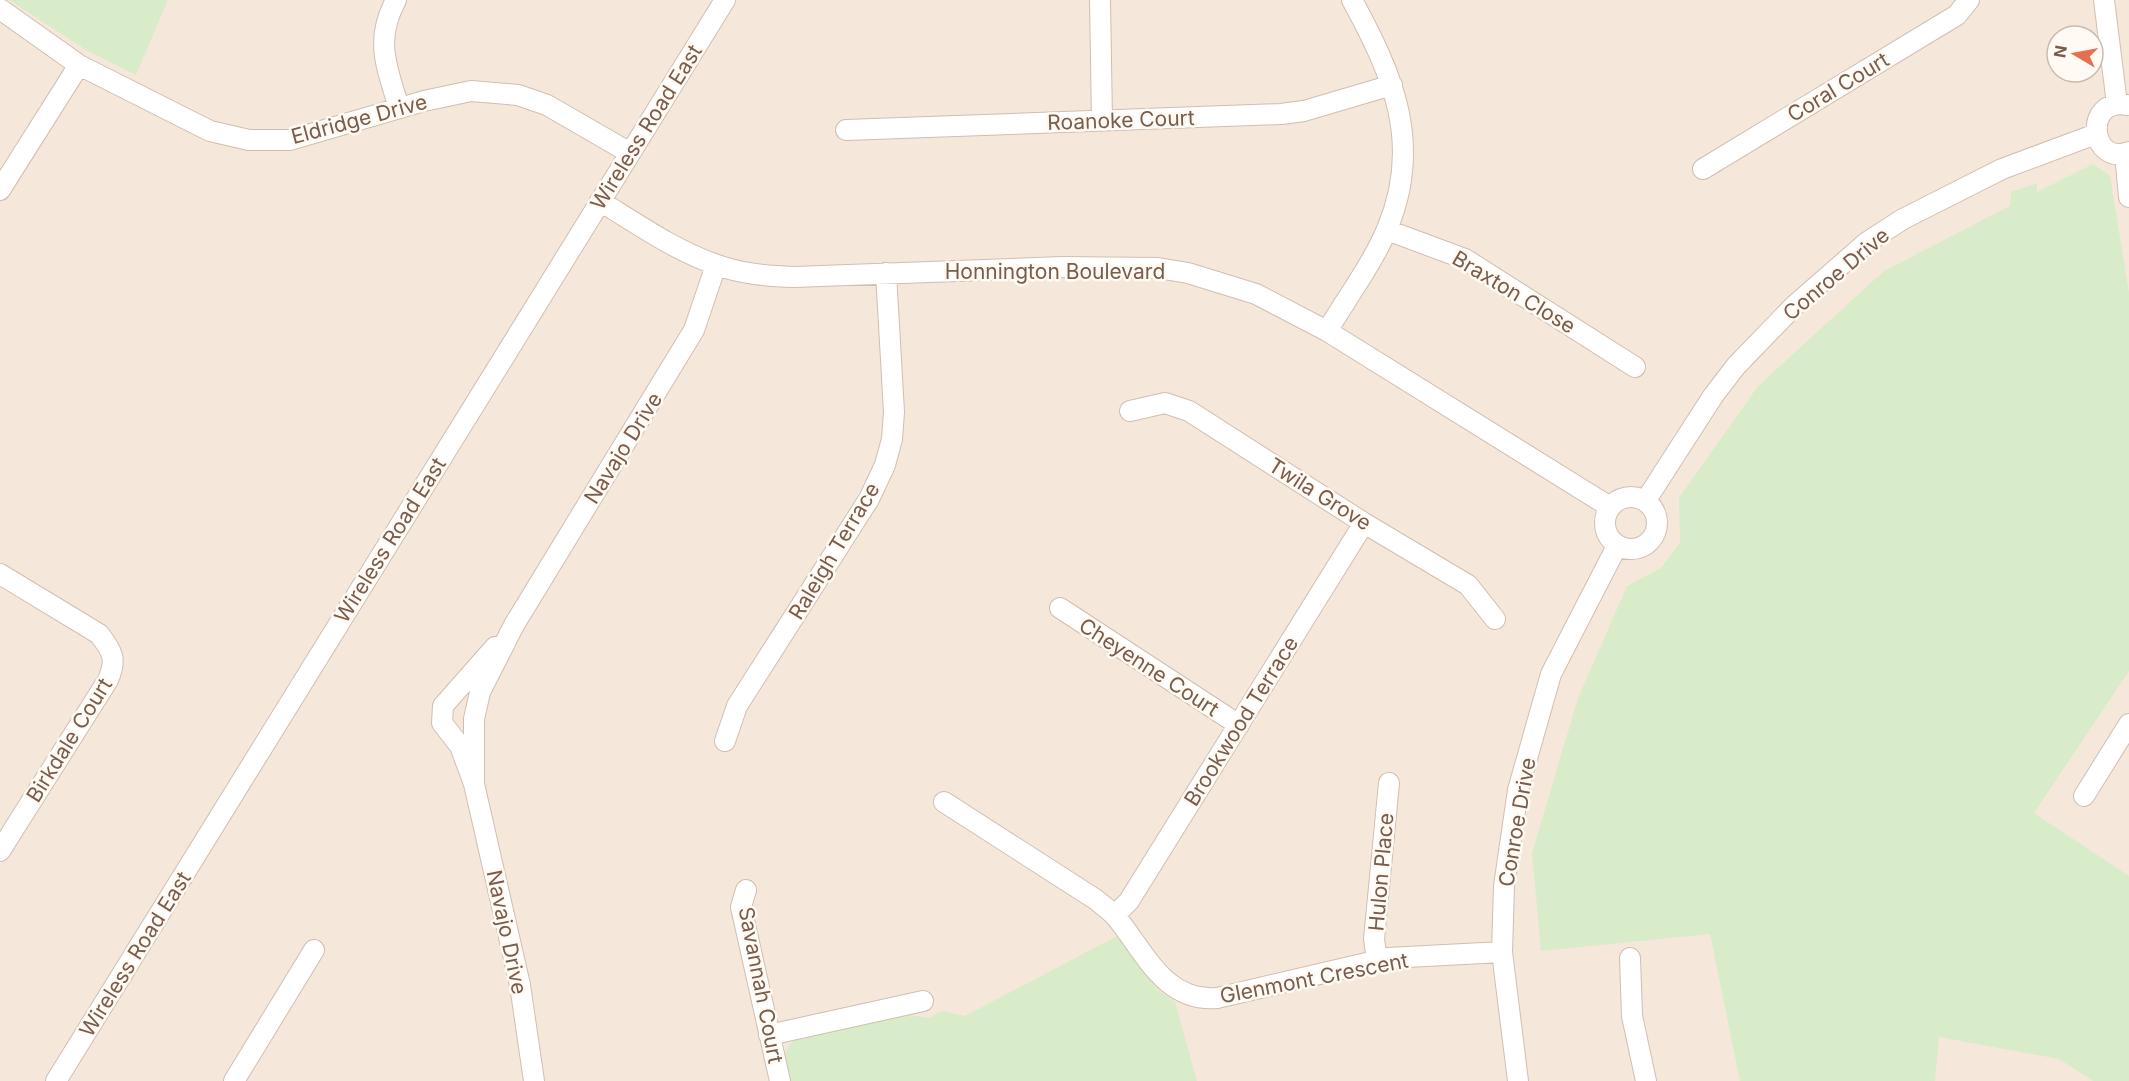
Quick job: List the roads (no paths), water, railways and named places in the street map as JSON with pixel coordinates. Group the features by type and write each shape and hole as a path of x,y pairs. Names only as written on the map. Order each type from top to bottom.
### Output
{"street":[{"path":"396,0 383,35 383,54 399,108"},
{"name":"Wireless Road East","path":"56,1081 725,0"},
{"path":"1100,0 1102,121"},
{"path":"1327,331 1387,230 1402,168 1402,139 1397,99 1382,54 1352,0"},
{"name":"Coral Court","path":"1703,169 1957,15 1969,0"},
{"path":"2104,0 2123,105 2106,108 2096,124 2096,134 2106,150 2127,153 2129,197"},
{"name":"Eldridge Drive","path":"0,9 79,65 210,131 249,140 290,140 399,108 471,91 518,95 547,105 630,153"},
{"path":"0,190 79,65"},
{"name":"Roanoke Court","path":"846,130 1281,114 1304,111 1392,85"},
{"name":"Conroe Drive","path":"1646,500 1713,396 1736,366 1794,306 1866,243 1903,219 2002,169 2096,134"},
{"name":"Honnington Boulevard","path":"600,201 654,234 716,265 756,275 794,277 1062,267 1158,268 1188,273 1256,294 1327,331 1610,507"},
{"name":"Braxton Close","path":"1387,230 1465,260 1635,367"},
{"name":"Navajo Drive","path":"474,784 474,719 480,692 514,625 694,330 716,265"},
{"name":"Raleigh Terrace","path":"725,741 737,706 869,499 885,465 892,439 894,412 886,273"},
{"name":"Twila Grove","path":"1130,411 1165,402 1189,411 1364,523 1468,585 1495,619"},
{"path":"1624,496 1636,496 1646,500 1656,515 1658,527 1654,537 1638,549 1617,546 1609,538 1605,529 1605,518 1610,507 1624,496"},
{"name":"Brookwood Terrace","path":"1115,915 1129,901 1364,523"},
{"name":"Conroe Drive","path":"1518,1081 1502,952 1504,886 1518,790 1551,674 1617,546"},
{"name":"Birkdale Court","path":"0,574 99,634 111,649 114,666 108,680 0,851"},
{"name":"Cheyenne Court","path":"1060,608 1239,725"},
{"name":"Navajo Drive","path":"514,625 443,706 442,723 460,746 474,784 520,985 534,1081"},
{"path":"2084,796 2129,724"},
{"name":"Hulon Place","path":"1377,961 1374,939 1389,783"},
{"name":"Glenmont Crescent","path":"944,802 1071,881 1115,915 1162,978 1174,989 1194,997 1217,998 1377,961 1502,952"},
{"name":"Savannah Court","path":"746,890 741,907 780,1081"},
{"path":"234,1081 314,950"},
{"path":"1630,958 1632,1016 1646,1081"},
{"path":"770,1035 923,1001"}]}
